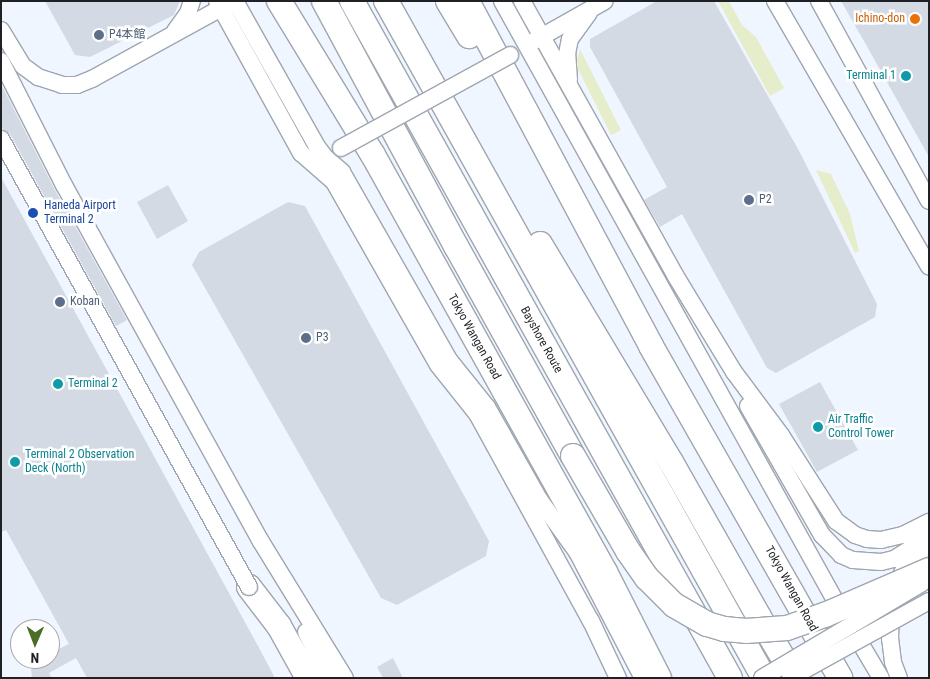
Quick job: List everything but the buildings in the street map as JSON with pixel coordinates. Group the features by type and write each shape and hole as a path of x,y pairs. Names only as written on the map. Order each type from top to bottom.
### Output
{"highway":[{"name":"Tokyo Wangan Road","path":"279,1 374,155 605,572 659,678"},
{"path":"324,1 573,456 628,551 648,578 674,605 706,624 724,629 746,631 788,628 827,614 929,570"},
{"name":"Bayshore Route","path":"352,1 730,678"},
{"path":"386,1 763,678"},
{"path":"448,1 504,89 528,115"},
{"name":"Tokyo Wangan Road","path":"467,1 651,346 840,678"},
{"path":"442,101 471,131 654,433 795,678"},
{"path":"249,587 279,626 308,678"}],"street":[{"path":"170,37 182,23 192,1"},
{"path":"502,1 836,602 881,678"},
{"path":"522,1 675,275 734,372 782,435 836,521 855,535 867,539 892,539 929,522"},
{"path":"768,1 792,33"},
{"path":"775,1 929,267"},
{"path":"819,1 929,201"},
{"path":"1,30 23,66 38,77 62,85 86,83 170,37 226,3"},
{"path":"226,3 325,157 342,172 450,361 487,407 539,499 577,552 643,678"},
{"path":"226,3 300,153 334,182 438,365 477,414 591,621 618,678"},
{"path":"325,157 599,5"},
{"path":"570,89 566,68 570,39 599,5"},
{"path":"1,60 67,191 268,552 345,678"},
{"path":"1,139 249,587 294,678"},
{"path":"734,372 742,395 758,425 822,535 831,546 853,560 881,562 894,559 929,537"},
{"path":"899,678 893,662 890,639 891,607 896,586 904,569 929,547"},
{"path":"268,552 328,678"},
{"path":"763,678 929,579"},
{"path":"790,678 929,600"}],"green space":[{"path":"718,1 729,1 742,25 756,37 784,88 770,96"},
{"path":"580,49 621,130 611,135 578,69 577,60"},
{"path":"816,170 831,174 850,214 859,251 855,253"}],"place":[{"name":"Ichino-don","path":"915,19"},
{"name":"P4本館","path":"99,35"},
{"name":"Terminal 1","path":"906,76"},
{"name":"P2","path":"749,200"},
{"name":"Haneda Airport Terminal 2","path":"33,213"},
{"name":"Koban","path":"60,302"},
{"name":"P3","path":"306,338"},
{"name":"Terminal 2","path":"58,384"},
{"name":"Air Traffic Control Tower","path":"818,427"},
{"name":"Terminal 2 Observation Deck (North)","path":"15,462"}]}
